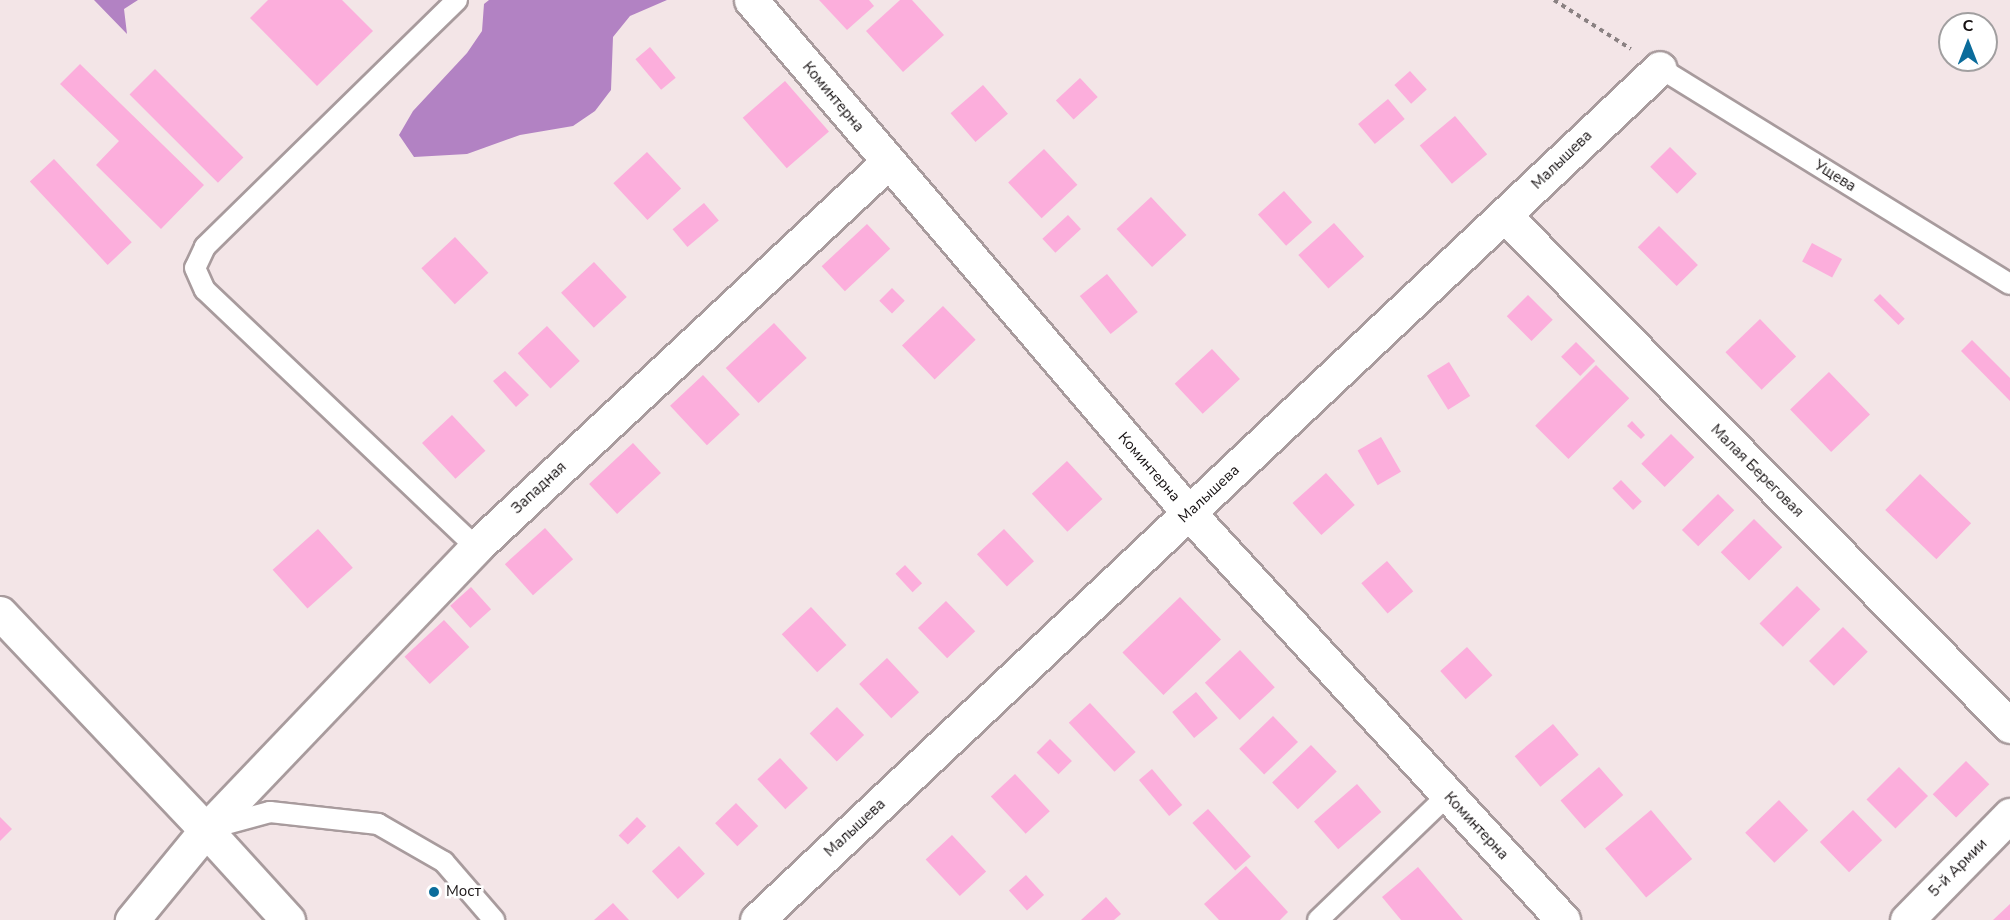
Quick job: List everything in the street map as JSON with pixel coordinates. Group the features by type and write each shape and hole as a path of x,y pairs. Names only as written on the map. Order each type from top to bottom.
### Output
{"main road":[{"name":"Коминтерна","path":"751,0 1189,513 1563,920"},
{"name":"Малышева","path":"757,920 1660,68"},
{"name":"Западная","path":"132,920 206,830 476,547 888,162"},
{"name":"Малая Береговая","path":"1504,215 2010,726"},
{"path":"0,613 288,920"},
{"name":"5-й Армии","path":"1907,920 2010,815"}],"lane":[{"path":"457,0 205,247 195,268 205,290 476,547"},
{"name":"Ущева","path":"1660,68 2010,284"},
{"path":"1318,920 1448,795"},
{"path":"206,830 270,812 378,825 444,862 494,920"}],"path":[{"path":"1554,0 1660,68"}],"shaded area":[{"path":"94,0 138,0 124,9 127,34"},
{"path":"489,0 667,0 630,16 613,37 611,90 595,111 573,126 520,135 467,154 414,157 399,135 413,111 467,53 482,31 484,4"}],"building":[{"path":"268,0 342,0 373,31 317,86 250,18"},
{"path":"819,0 869,0 874,6 847,30"},
{"path":"900,0 912,0 944,35 903,72 866,31"},
{"path":"650,47 676,78 661,90 635,59"},
{"path":"80,64 204,185 161,229 96,165 119,141 60,84"},
{"path":"155,69 243,157 218,183 130,94"},
{"path":"1410,71 1427,90 1411,104 1394,85"},
{"path":"1080,78 1098,97 1074,120 1056,101"},
{"path":"785,81 829,132 787,168 743,118"},
{"path":"983,85 1008,114 975,142 951,113"},
{"path":"1388,99 1405,119 1375,144 1358,124"},
{"path":"1455,116 1487,154 1452,184 1420,146"},
{"path":"1670,147 1697,174 1677,194 1650,167"},
{"path":"1044,149 1077,185 1042,218 1008,182"},
{"path":"647,152 681,189 647,220 613,183"},
{"path":"54,159 132,242 108,265 30,182"},
{"path":"1284,191 1312,222 1286,246 1258,214"},
{"path":"1151,197 1186,235 1152,267 1117,229"},
{"path":"704,203 719,221 687,247 673,229"},
{"path":"1068,215 1081,229 1055,253 1042,239"},
{"path":"1334,223 1364,256 1328,289 1298,255"},
{"path":"867,224 890,249 845,291 822,266"},
{"path":"1659,226 1698,265 1677,286 1638,247"},
{"path":"455,237 488,273 455,304 421,268"},
{"path":"1812,243 1842,259 1832,278 1802,262"},
{"path":"594,262 627,297 594,328 561,293"},
{"path":"1107,274 1138,312 1111,334 1080,296"},
{"path":"892,288 905,301 892,313 879,301"},
{"path":"1880,294 1905,319 1898,325 1874,300"},
{"path":"1528,295 1553,320 1532,341 1507,316"},
{"path":"943,306 976,340 935,379 902,346"},
{"path":"1760,319 1796,356 1762,390 1725,352"},
{"path":"774,323 807,358 758,403 726,368"},
{"path":"547,326 580,361 550,388 518,353"},
{"path":"1972,340 2010,378 2010,401 1961,351"},
{"path":"1576,342 1595,361 1580,376 1561,357"},
{"path":"1212,349 1240,379 1203,414 1175,384"},
{"path":"1449,362 1470,396 1448,410 1427,376"},
{"path":"1596,365 1629,398 1568,459 1535,426"},
{"path":"505,371 529,395 516,407 493,381"},
{"path":"1829,372 1870,414 1831,452 1790,410"},
{"path":"703,375 740,414 707,445 670,406"},
{"path":"452,415 485,451 455,479 422,443"},
{"path":"1632,421 1645,435 1641,439 1627,426"},
{"path":"1671,434 1694,457 1665,487 1641,464"},
{"path":"1381,437 1401,472 1378,485 1358,450"},
{"path":"633,443 661,473 617,514 589,484"},
{"path":"1067,461 1102,499 1067,532 1032,494"},
{"path":"1326,473 1355,505 1321,535 1293,503"},
{"path":"1920,474 1971,523 1936,559 1885,510"},
{"path":"1621,480 1642,502 1633,510 1612,488"},
{"path":"1718,494 1734,510 1698,546 1682,530"},
{"path":"1754,519 1782,547 1749,581 1721,552"},
{"path":"545,528 573,559 533,595 505,564"},
{"path":"318,529 353,568 307,608 273,570"},
{"path":"1004,529 1034,561 1007,586 977,554"},
{"path":"1387,561 1413,591 1388,613 1361,583"},
{"path":"905,565 922,583 913,592 895,574"},
{"path":"1797,586 1820,609 1783,647 1760,623"},
{"path":"471,587 491,609 470,628 450,606"},
{"path":"1180,597 1221,639 1163,695 1122,653"},
{"path":"946,601 975,631 947,658 918,628"},
{"path":"811,607 846,645 817,672 782,634"},
{"path":"444,620 469,647 430,684 405,657"},
{"path":"1843,627 1868,652 1834,686 1809,661"},
{"path":"1467,647 1492,675 1466,699 1440,671"},
{"path":"1240,650 1275,687 1240,720 1205,683"},
{"path":"887,658 919,692 891,718 859,684"},
{"path":"1196,692 1218,718 1194,738 1172,712"},
{"path":"1090,703 1136,752 1114,772 1069,723"},
{"path":"837,707 864,735 837,761 810,733"},
{"path":"1273,716 1298,742 1264,775 1239,749"},
{"path":"1553,724 1579,755 1540,787 1515,756"},
{"path":"1050,739 1072,761 1058,774 1037,752"},
{"path":"1311,745 1337,772 1298,809 1272,783"},
{"path":"780,758 808,788 785,809 757,779"},
{"path":"1966,761 1989,784 1956,818 1933,794"},
{"path":"1599,767 1623,795 1585,828 1561,800"},
{"path":"1899,767 1928,796 1895,829 1866,800"},
{"path":"1152,769 1182,805 1169,816 1139,780"},
{"path":"1015,774 1050,811 1026,834 991,797"},
{"path":"1357,784 1381,812 1338,849 1314,821"},
{"path":"1779,800 1808,830 1774,863 1745,833"},
{"path":"736,803 758,826 737,846 715,823"},
{"path":"1208,809 1251,857 1235,871 1192,823"},
{"path":"1651,810 1692,859 1646,898 1605,849"},
{"path":"1853,810 1882,840 1849,872 1820,842"},
{"path":"0,817 12,829 0,841"},
{"path":"637,817 646,826 628,845 619,835"},
{"path":"952,835 986,872 960,896 926,860"},
{"path":"679,846 705,874 678,899 652,871"},
{"path":"1246,866 1288,912 1280,920 1219,920 1204,904"},
{"path":"1418,867 1463,920 1401,920 1382,897"},
{"path":"1026,875 1044,895 1027,910 1009,890"},
{"path":"1106,897 1121,914 1114,920 1081,920"},
{"path":"613,903 629,920 594,920"},
{"path":"2010,904 2010,920 1993,920"}],"place":[{"name":"Мост","path":"434,892"}]}
